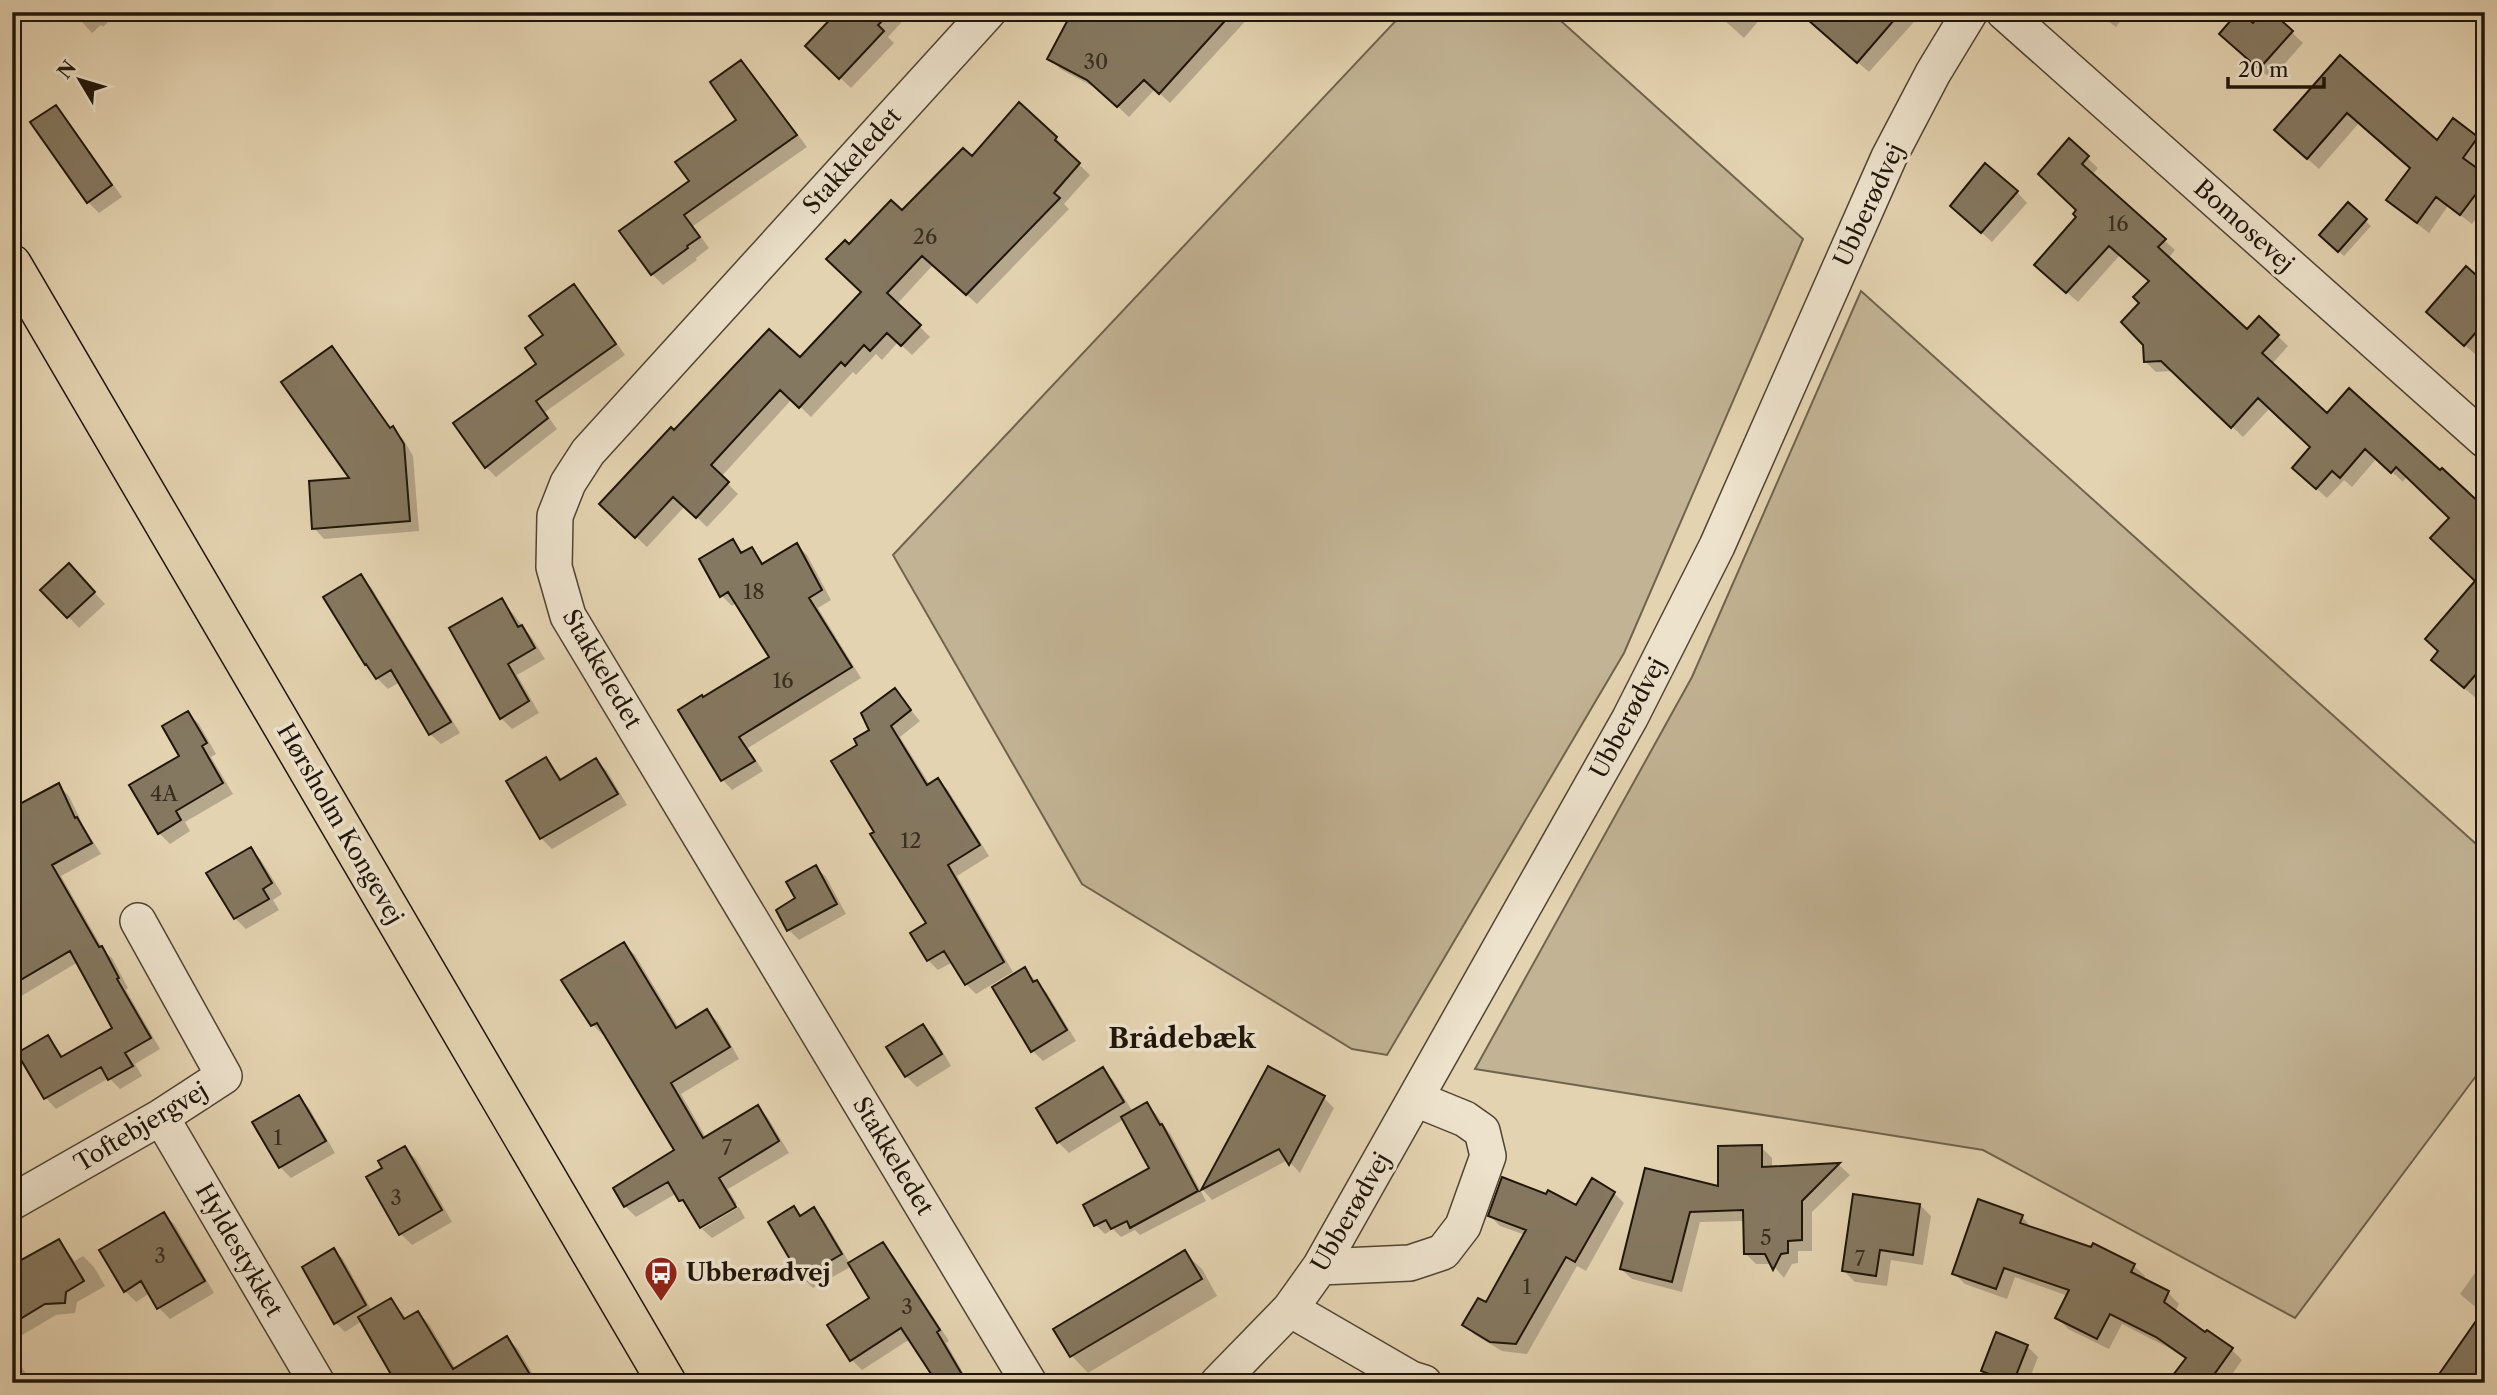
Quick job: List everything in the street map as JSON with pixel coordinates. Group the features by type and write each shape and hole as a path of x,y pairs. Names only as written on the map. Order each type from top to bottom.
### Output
{"main road":[{"name":"Hørsholm Kongevej","path":"12,264 667,1383"}],"street":[{"name":"Stakkeledet","path":"988,12 588,452 568,484 555,516 554,567 568,616 1028,1383"},
{"name":"Ubberødvej","path":"1218,1383 1290,1309 1320,1267 1636,705 1717,546 1889,157 1970,12"},
{"name":"Bomosevej","path":"2004,12 2485,440"},
{"name":"Toftebjergvej","path":"12,1202 161,1117 224,1076 138,921"},
{"path":"1320,1267 1410,1263 1444,1252 1463,1226 1488,1156 1482,1131 1465,1119 1416,1099"},
{"name":"Hyldestykket","path":"161,1117 317,1383"},
{"path":"1290,1309 1411,1379 1424,1383"}],"shaded area":[{"path":"1404,12 1551,12 1803,239 1624,653 1387,1055 1352,1049 1082,884 893,555"},
{"path":"1861,291 2485,852 2485,1064 2295,1318 1983,1150 1475,1069 1692,677"}],"building":[{"path":"837,12 891,12 878,25 884,31 839,79 805,46"},
{"path":"1072,12 1233,12 1159,94 1144,80 1117,107 1087,80 1047,59"},
{"path":"1799,12 1901,12 1857,63"},
{"path":"2238,12 2253,23 2263,12 2272,12 2293,31 2259,69 2219,34"},
{"path":"2340,55 2437,140 2453,118 2478,137 2463,158 2485,174 2485,182 2460,215 2436,197 2417,223 2386,200 2410,168 2347,113 2307,159 2274,130"},
{"path":"741,60 797,135 684,215 700,237 651,275 619,231 689,181 675,162 736,120 710,82"},
{"path":"1019,102 1057,137 1055,140 1080,163 1054,193 1060,198 966,295 922,256 887,293 921,325 901,346 887,333 870,351 864,345 845,366 841,362 799,408 780,390 711,465 729,482 696,518 673,497 635,538 599,504 671,427 674,430 769,329 800,357 861,292 826,259 845,240 849,244 891,200 902,210 963,148 972,156"},
{"path":"56,105 112,185 87,203 30,122"},
{"path":"2069,138 2089,156 2082,164 2166,239 2158,247 2247,329 2259,316 2279,335 2262,353 2327,413 2349,388 2485,508 2485,664 2464,688 2431,660 2438,651 2425,639 2475,581 2430,538 2449,518 2396,467 2391,473 2365,449 2340,478 2332,471 2316,489 2292,468 2310,447 2258,398 2231,428 2161,361 2144,362 2143,345 2121,322 2139,303 2133,297 2149,281 2109,246 2066,293 2034,265 2076,217 2073,214 2076,210 2038,174"},
{"path":"1985,163 2018,191 1981,233 1950,206"},
{"path":"2348,202 2367,219 2338,252 2319,235"},
{"path":"2466,266 2485,283 2485,322 2464,346 2426,312"},
{"path":"574,284 616,344 536,401 548,418 485,468 453,423 536,364 525,348 543,335 529,316"},
{"path":"332,346 404,444 410,521 312,529 309,481 349,478 281,382"},
{"path":"733,539 741,553 752,547 762,564 797,543 822,590 809,598 852,667 739,737 755,761 721,781 678,710 769,657 728,592 720,597 699,559"},
{"path":"69,563 95,592 67,618 40,590"},
{"path":"361,574 451,722 429,735 391,670 376,679 323,597"},
{"path":"502,598 518,627 522,625 535,648 508,664 529,701 500,719 449,628"},
{"path":"895,688 911,710 891,726 927,785 938,778 980,845 948,865 1004,962 965,985 944,951 927,961 910,933 926,923 870,834 874,832 831,761 857,745 854,739 869,730 861,713"},
{"path":"188,711 207,743 202,746 223,783 176,811 181,820 158,834 129,785 179,756 162,726"},
{"path":"546,757 560,780 596,758 618,794 540,839 506,781"},
{"path":"59,783 75,818 77,817 92,843 52,865 99,947 102,946 119,978 117,979 151,1038 125,1053 133,1066 108,1080 101,1067 44,1099 17,1053 48,1035 61,1057 112,1028 70,951 12,985 12,808"},
{"path":"251,847 272,883 263,889 269,899 234,919 206,873"},
{"path":"816,865 837,904 787,931 776,910 795,898 786,882"},
{"path":"624,942 676,1028 707,1009 730,1047 671,1083 703,1138 758,1105 779,1141 719,1178 736,1207 700,1228 668,1182 624,1207 613,1188 674,1150 597,1023 591,1026 561,980"},
{"path":"1025,967 1033,982 1037,980 1067,1030 1031,1052 992,987"},
{"path":"923,1024 942,1054 905,1077 886,1047"},
{"path":"1268,1066 1325,1096 1289,1165 1279,1149 1201,1190"},
{"path":"1103,1067 1124,1102 1057,1143 1036,1108"},
{"path":"299,1095 326,1141 279,1168 252,1122"},
{"path":"1147,1102 1198,1191 1130,1228 1127,1221 1111,1229 1106,1220 1094,1226 1083,1205 1149,1168 1121,1117"},
{"path":"1762,1145 1762,1167 1840,1163 1802,1201 1802,1240 1788,1241 1788,1253 1781,1254 1773,1270 1765,1254 1744,1254 1743,1210 1690,1212 1672,1282 1620,1269 1645,1168 1718,1186 1718,1146"},
{"path":"405,1146 442,1210 399,1235 366,1177 382,1168 378,1161"},
{"path":"1502,1177 1546,1194 1548,1190 1576,1205 1592,1178 1615,1192 1575,1262 1566,1257 1516,1344 1490,1342 1462,1325 1478,1298 1486,1302 1526,1230 1488,1216"},
{"path":"1853,1194 1920,1204 1913,1255 1880,1250 1876,1276 1842,1271"},
{"path":"1978,1199 2023,1215 2020,1223 2091,1247 2093,1243 2135,1264 2131,1272 2169,1291 2164,1302 2205,1332 2207,1330 2233,1348 2208,1383 2167,1383 2186,1358 2156,1337 2110,1314 2097,1339 2055,1318 2069,1290 2004,1268 1996,1289 1952,1274"},
{"path":"794,1206 800,1216 814,1207 842,1254 801,1278 768,1222"},
{"path":"164,1212 205,1281 157,1309 141,1281 124,1292 99,1250"},
{"path":"59,1239 84,1281 66,1292 65,1303 45,1304 12,1324 12,1265"},
{"path":"883,1242 940,1330 937,1332 967,1383 937,1383 901,1328 850,1361 827,1325 869,1298 848,1263"},
{"path":"334,1248 366,1305 334,1324 302,1267"},
{"path":"1185,1250 1202,1279 1070,1357 1053,1329"},
{"path":"391,1298 404,1319 418,1311 453,1369 507,1336 535,1383 396,1383 358,1317"},
{"path":"2485,1308 2485,1383 2433,1383"},
{"path":"1996,1332 2028,1345 2013,1383 1981,1371"}],"place":[{"name":"Ubberødvej","path":"661,1303"}],"district":[{"name":"Brådebæk","path":"1182,1038"}]}
